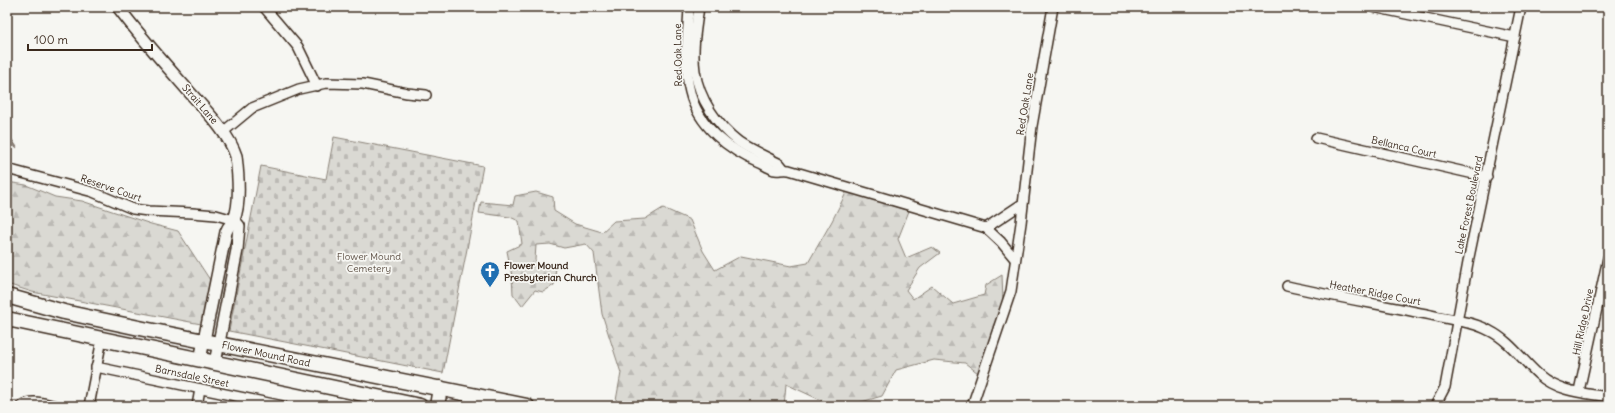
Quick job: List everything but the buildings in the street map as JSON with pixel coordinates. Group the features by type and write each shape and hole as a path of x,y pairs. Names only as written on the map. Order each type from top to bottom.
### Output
{"main road":[{"name":"Flower Mound Road","path":"7,296 64,312 527,406"},
{"name":"Flower Mound Road","path":"7,319 420,406"},
{"path":"437,406 440,388"}],"street":[{"name":"Strait Lane","path":"118,7 148,45 218,124 236,156 238,200 234,220 229,224 226,232 200,360"},
{"path":"264,7 298,47 317,86"},
{"name":"Red Oak Lane","path":"689,7 687,58 688,82 696,112 721,139 740,154 774,170 784,169 986,228 1001,242 1015,259"},
{"name":"Red Oak Lane","path":"699,7 694,52 695,71 703,99 718,122 740,142 780,164 784,169"},
{"name":"Red Oak Lane","path":"972,406 1011,291 1032,126 1053,7"},
{"path":"1373,7 1516,37"},
{"name":"Lake Forest Boulevard","path":"1435,406 1445,387 1469,258 1521,7"},
{"path":"223,132 252,108 299,89 326,83 363,84 407,93 426,95"},
{"name":"Bellanca Court","path":"1316,138 1486,177"},
{"name":"Reserve Court","path":"7,169 93,192 133,209 216,215 234,220"},
{"path":"986,228 1022,204"},
{"name":"Strait Lane","path":"215,363 237,250 238,226 234,220"},
{"name":"Hill Ridge Drive","path":"1579,392 1606,280 1608,258"},
{"name":"Heather Ridge Court","path":"1287,286 1337,298 1379,304 1474,324 1490,331 1513,349 1548,382 1562,388 1608,397"},
{"path":"89,406 102,339"},
{"name":"Barnsdale Street","path":"96,367 283,406"},
{"path":"197,406 200,389"},
{"path":"21,406 27,402 33,402 57,406"}],"green space":[{"name":"Flower Mound Cemetery","path":"334,137 483,166 443,373 229,331 261,166 326,179"},
{"path":"7,182 26,185 55,197 82,201 151,224 178,231 210,280 201,324 32,292 7,284"},
{"path":"847,191 909,211 898,239 906,258 932,247 940,253 920,268 906,290 913,299 932,286 953,304 984,295 986,285 1002,275 1003,300 978,373 965,363 934,360 896,370 882,396 854,404 829,404 786,384 784,406 615,406 621,373 602,314 594,253 586,244 564,248 550,244 536,245 535,260 538,266 550,263 556,267 554,285 543,292 535,290 522,306 513,294 512,276 507,251 522,244 519,221 510,217 479,213 481,202 513,205 515,196 536,192 553,197 554,211 575,224 602,232 614,221 645,219 663,208 690,220 703,251 715,270 741,256 791,266 808,263"}],"waterway":[{"path":"7,134 16,147"}],"place":[{"name":"Flower Mound Presbyterian Church","path":"490,288"}]}
